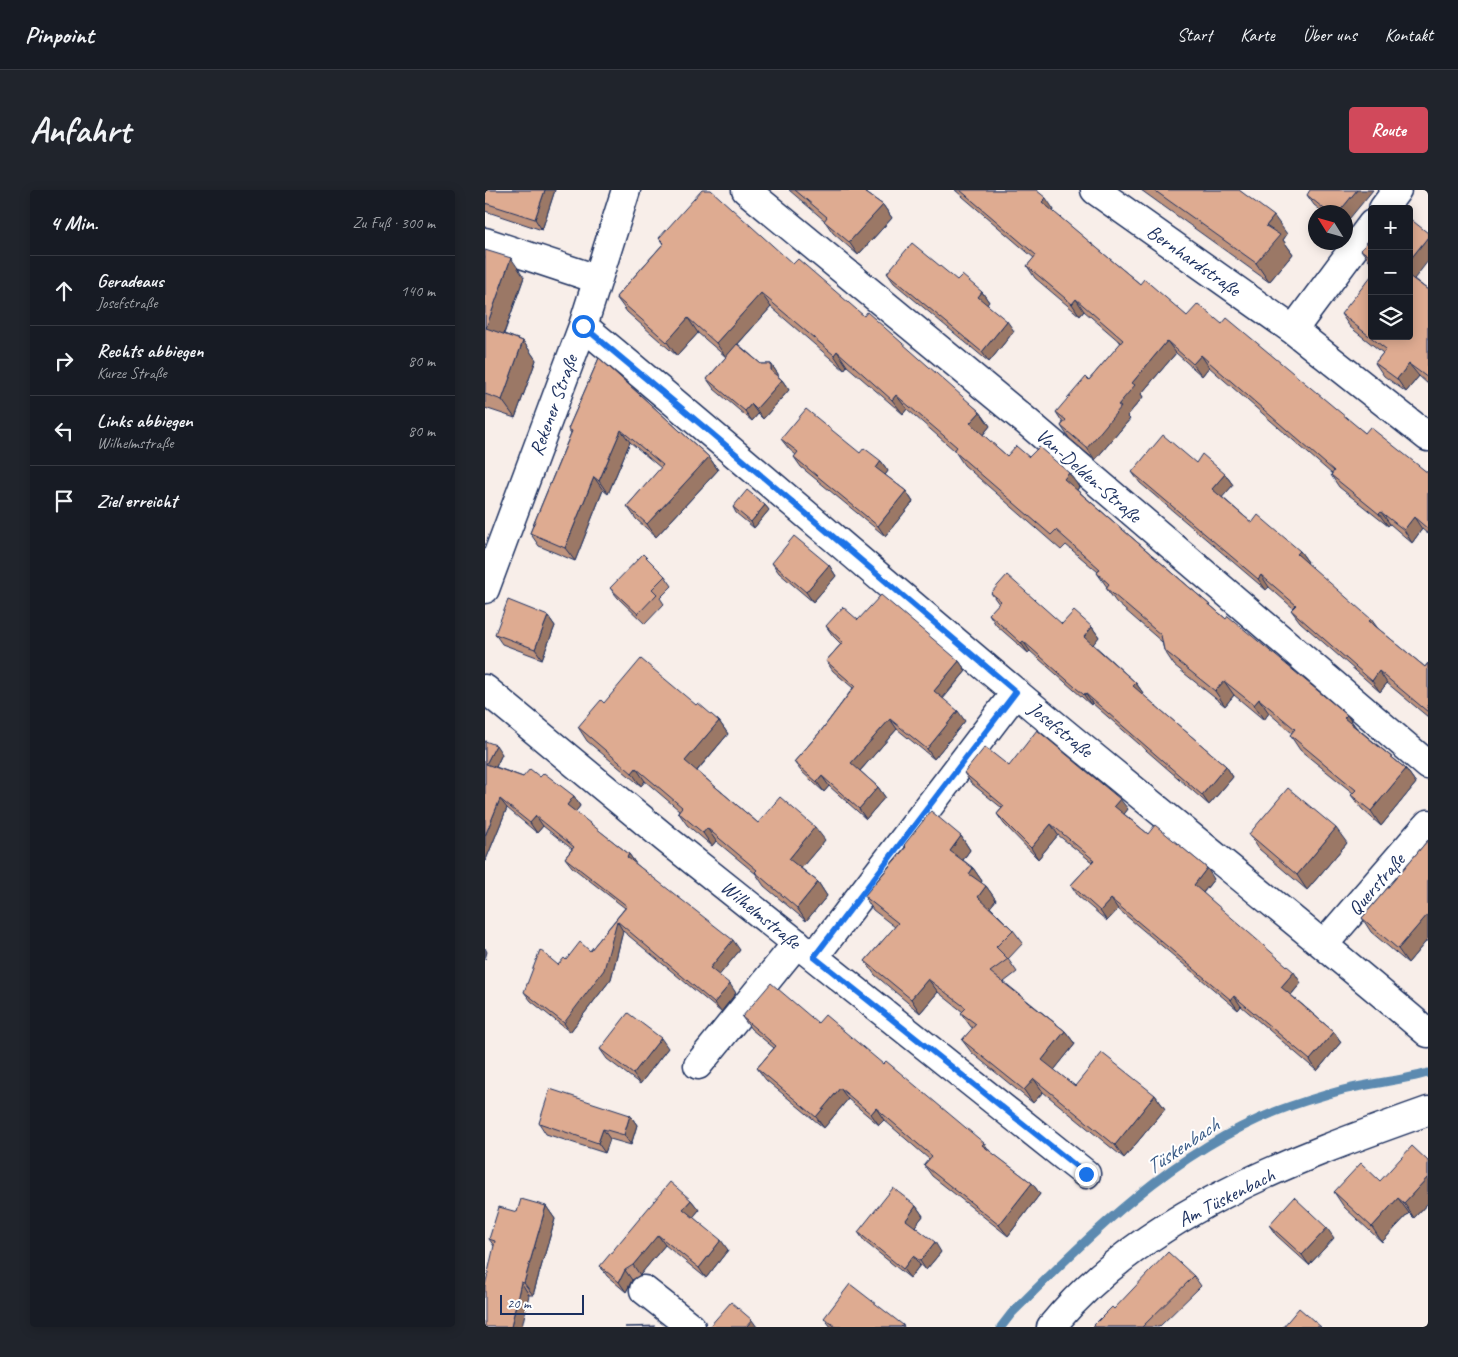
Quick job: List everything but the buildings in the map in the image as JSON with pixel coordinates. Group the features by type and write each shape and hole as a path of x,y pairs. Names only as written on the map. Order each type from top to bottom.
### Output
{"street":[{"name":"Rekener Straße","path":"485,589 583,326 626,190"},
{"name":"Van-Delden-Straße","path":"745,190 1026,421 1428,765"},
{"name":"Bernhardstraße","path":"1095,190 1293,330 1428,436"},
{"path":"1386,205 1397,190"},
{"path":"1293,330 1368,229"},
{"path":"485,242 597,279"},
{"name":"Josefstraße","path":"583,326 718,438 1016,692 1324,944 1428,1033"},
{"name":"Wilhelmstraße","path":"485,689 805,950 1086,1174"},
{"path":"698,1065 805,950 1016,692"},
{"name":"Querstraße","path":"1324,944 1428,824"},
{"name":"Am Tüskenbach","path":"1051,1327 1083,1291 1123,1256 1195,1210 1238,1187 1366,1133 1428,1111"},
{"path":"645,1290 691,1327"}],"waterway":[{"name":"Tüskenbach","path":"1001,1327 1011,1314 1102,1226 1167,1173 1202,1149 1238,1129 1293,1105 1343,1090 1428,1073"}],"route":[{"path":"583,326 1016,692 814,957 1086,1174"}]}
